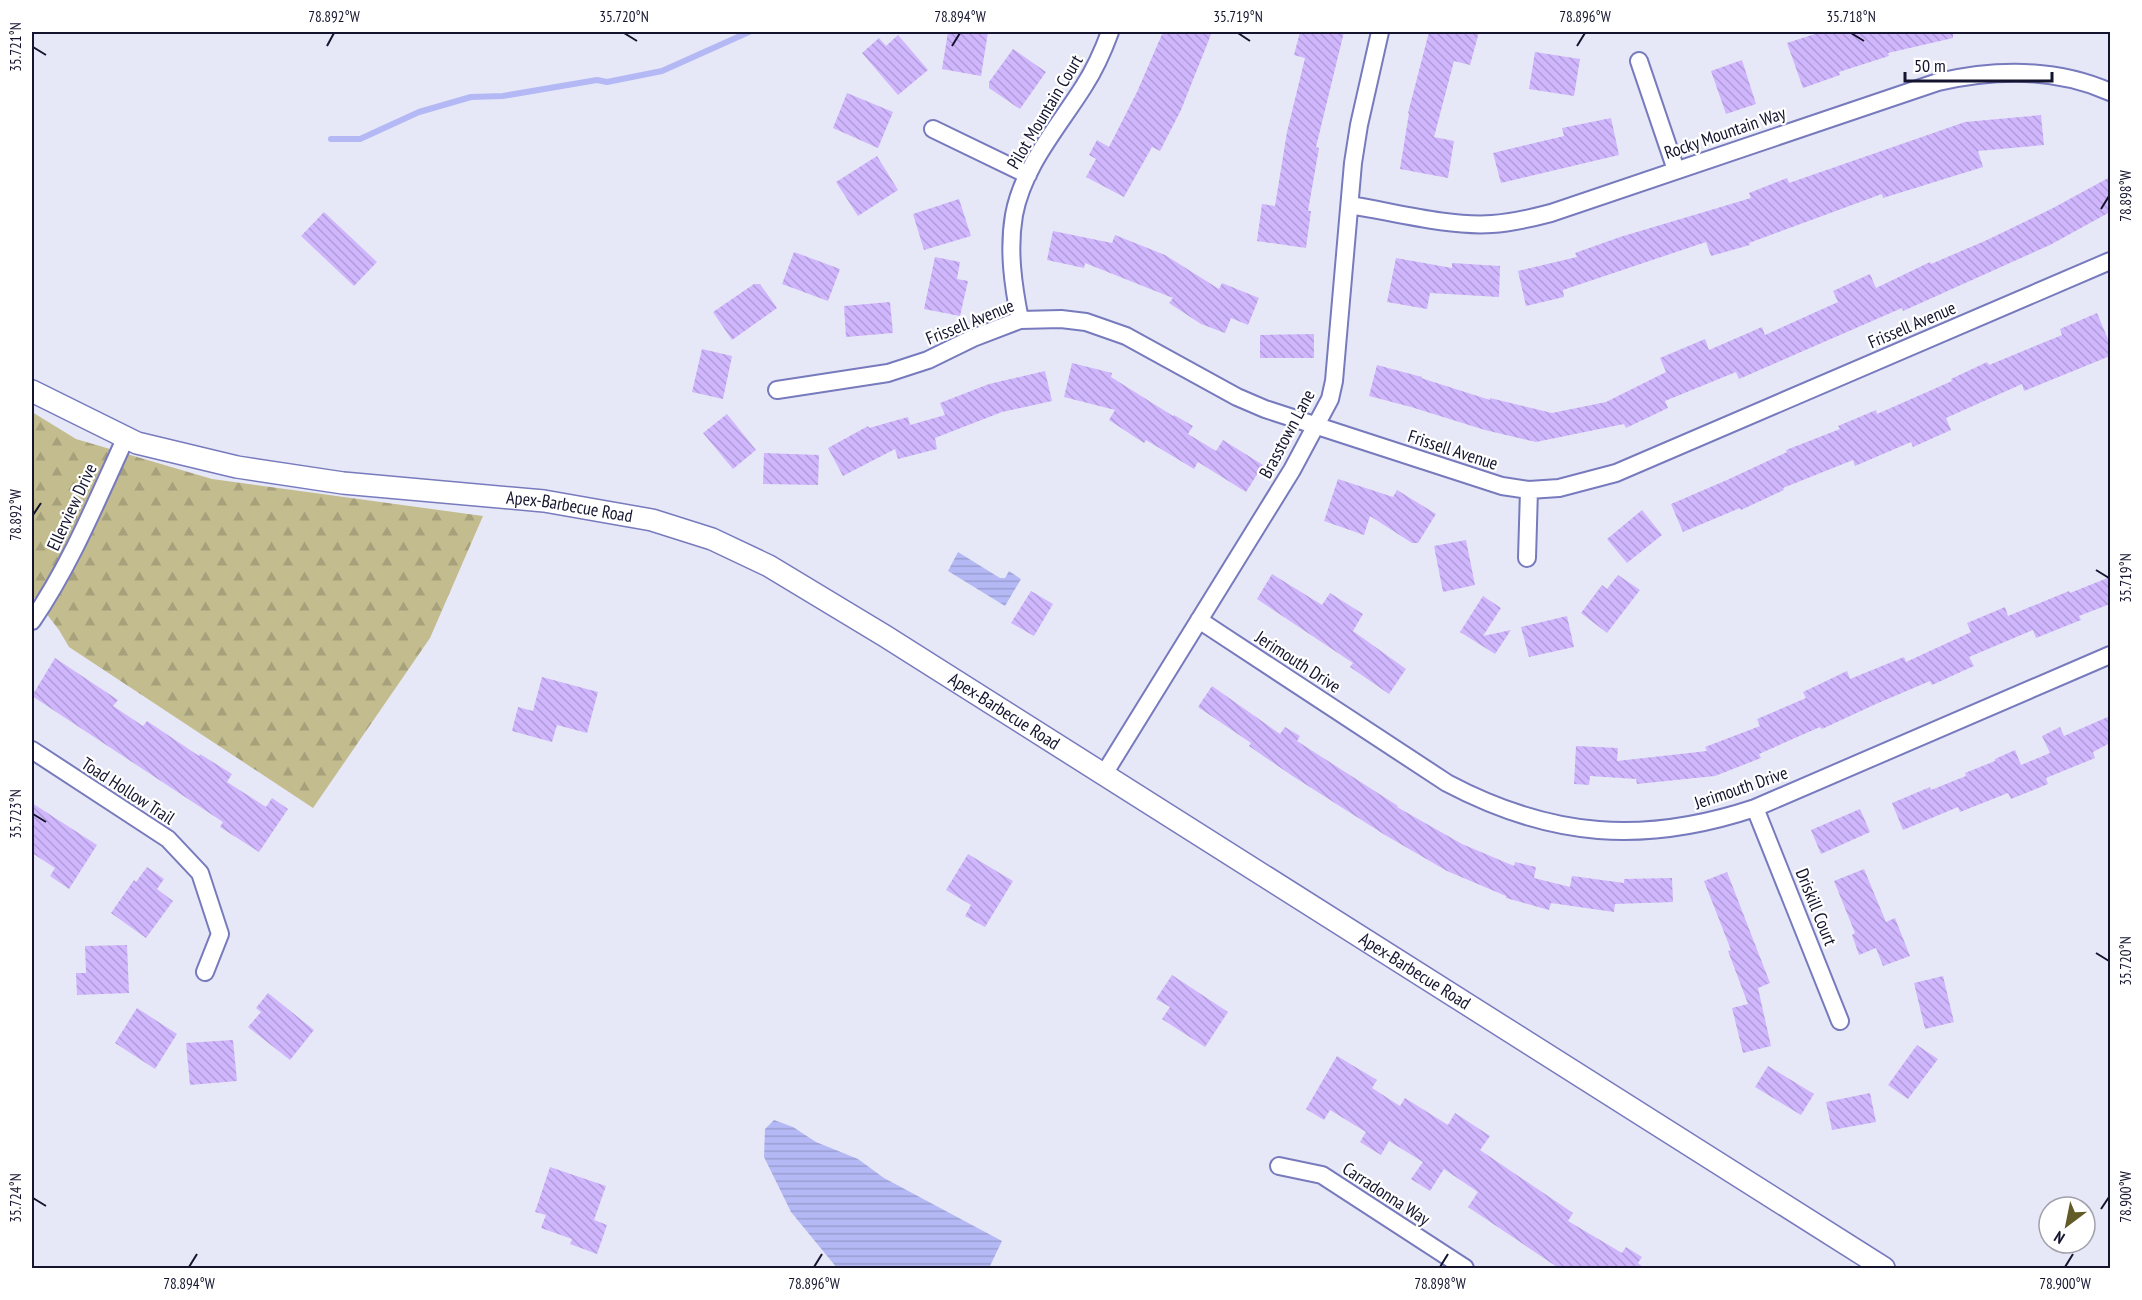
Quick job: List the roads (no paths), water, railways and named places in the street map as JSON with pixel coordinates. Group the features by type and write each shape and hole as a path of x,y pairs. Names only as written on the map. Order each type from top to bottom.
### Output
{"street":[{"name":"Pilot Mountain Court","path":"1020,320 1011,265 1014,214 1028,175 1039,154 1096,66 1110,32"},
{"name":"Brasstown Lane","path":"1104,774 1293,470 1330,399 1334,381 1353,164 1359,125 1380,32"},
{"path":"1639,61 1676,170"},
{"name":"Rocky Mountain Way","path":"1350,205 1457,223 1491,225 1518,221 1551,213 1938,82 1968,75 1993,73 2050,75 2080,81 2110,92"},
{"path":"933,129 1028,175"},
{"name":"Frissell Avenue","path":"777,390 888,373 928,360 973,338 1020,320 1086,322 1156,351 1236,397 1265,410 1502,486 1529,490 1559,488 1616,473 2110,261"},
{"name":"Apex-Barbecue Road","path":"32,391 137,443 168,452 237,467 353,484 544,501 652,520 712,539 769,566 1104,774 1884,1269"},
{"name":"Ellerview Drive","path":"32,621 60,577 88,524 126,437"},
{"path":"1527,558 1529,490"},
{"name":"Jerimouth Drive","path":"1198,620 1447,783 1496,807 1557,825 1628,832 1690,826 1755,808 2110,655"},
{"name":"Toad Hollow Trail","path":"32,750 168,840 200,873 220,934 205,972"},
{"name":"Driskill Court","path":"1755,808 1840,1021"},
{"name":"Carradonna Way","path":"1279,1166 1322,1175 1465,1269"}],"water":[{"path":"958,552 1000,578 1005,578 1009,571 1021,579 1005,606 948,571"},
{"path":"774,1120 793,1127 816,1142 858,1159 884,1178 1002,1241 989,1268 837,1268 791,1212 764,1157 765,1129"}],"waterway":[{"path":"331,139 360,139 419,112 471,97 503,96 597,80 607,82 662,71 749,32"}]}
